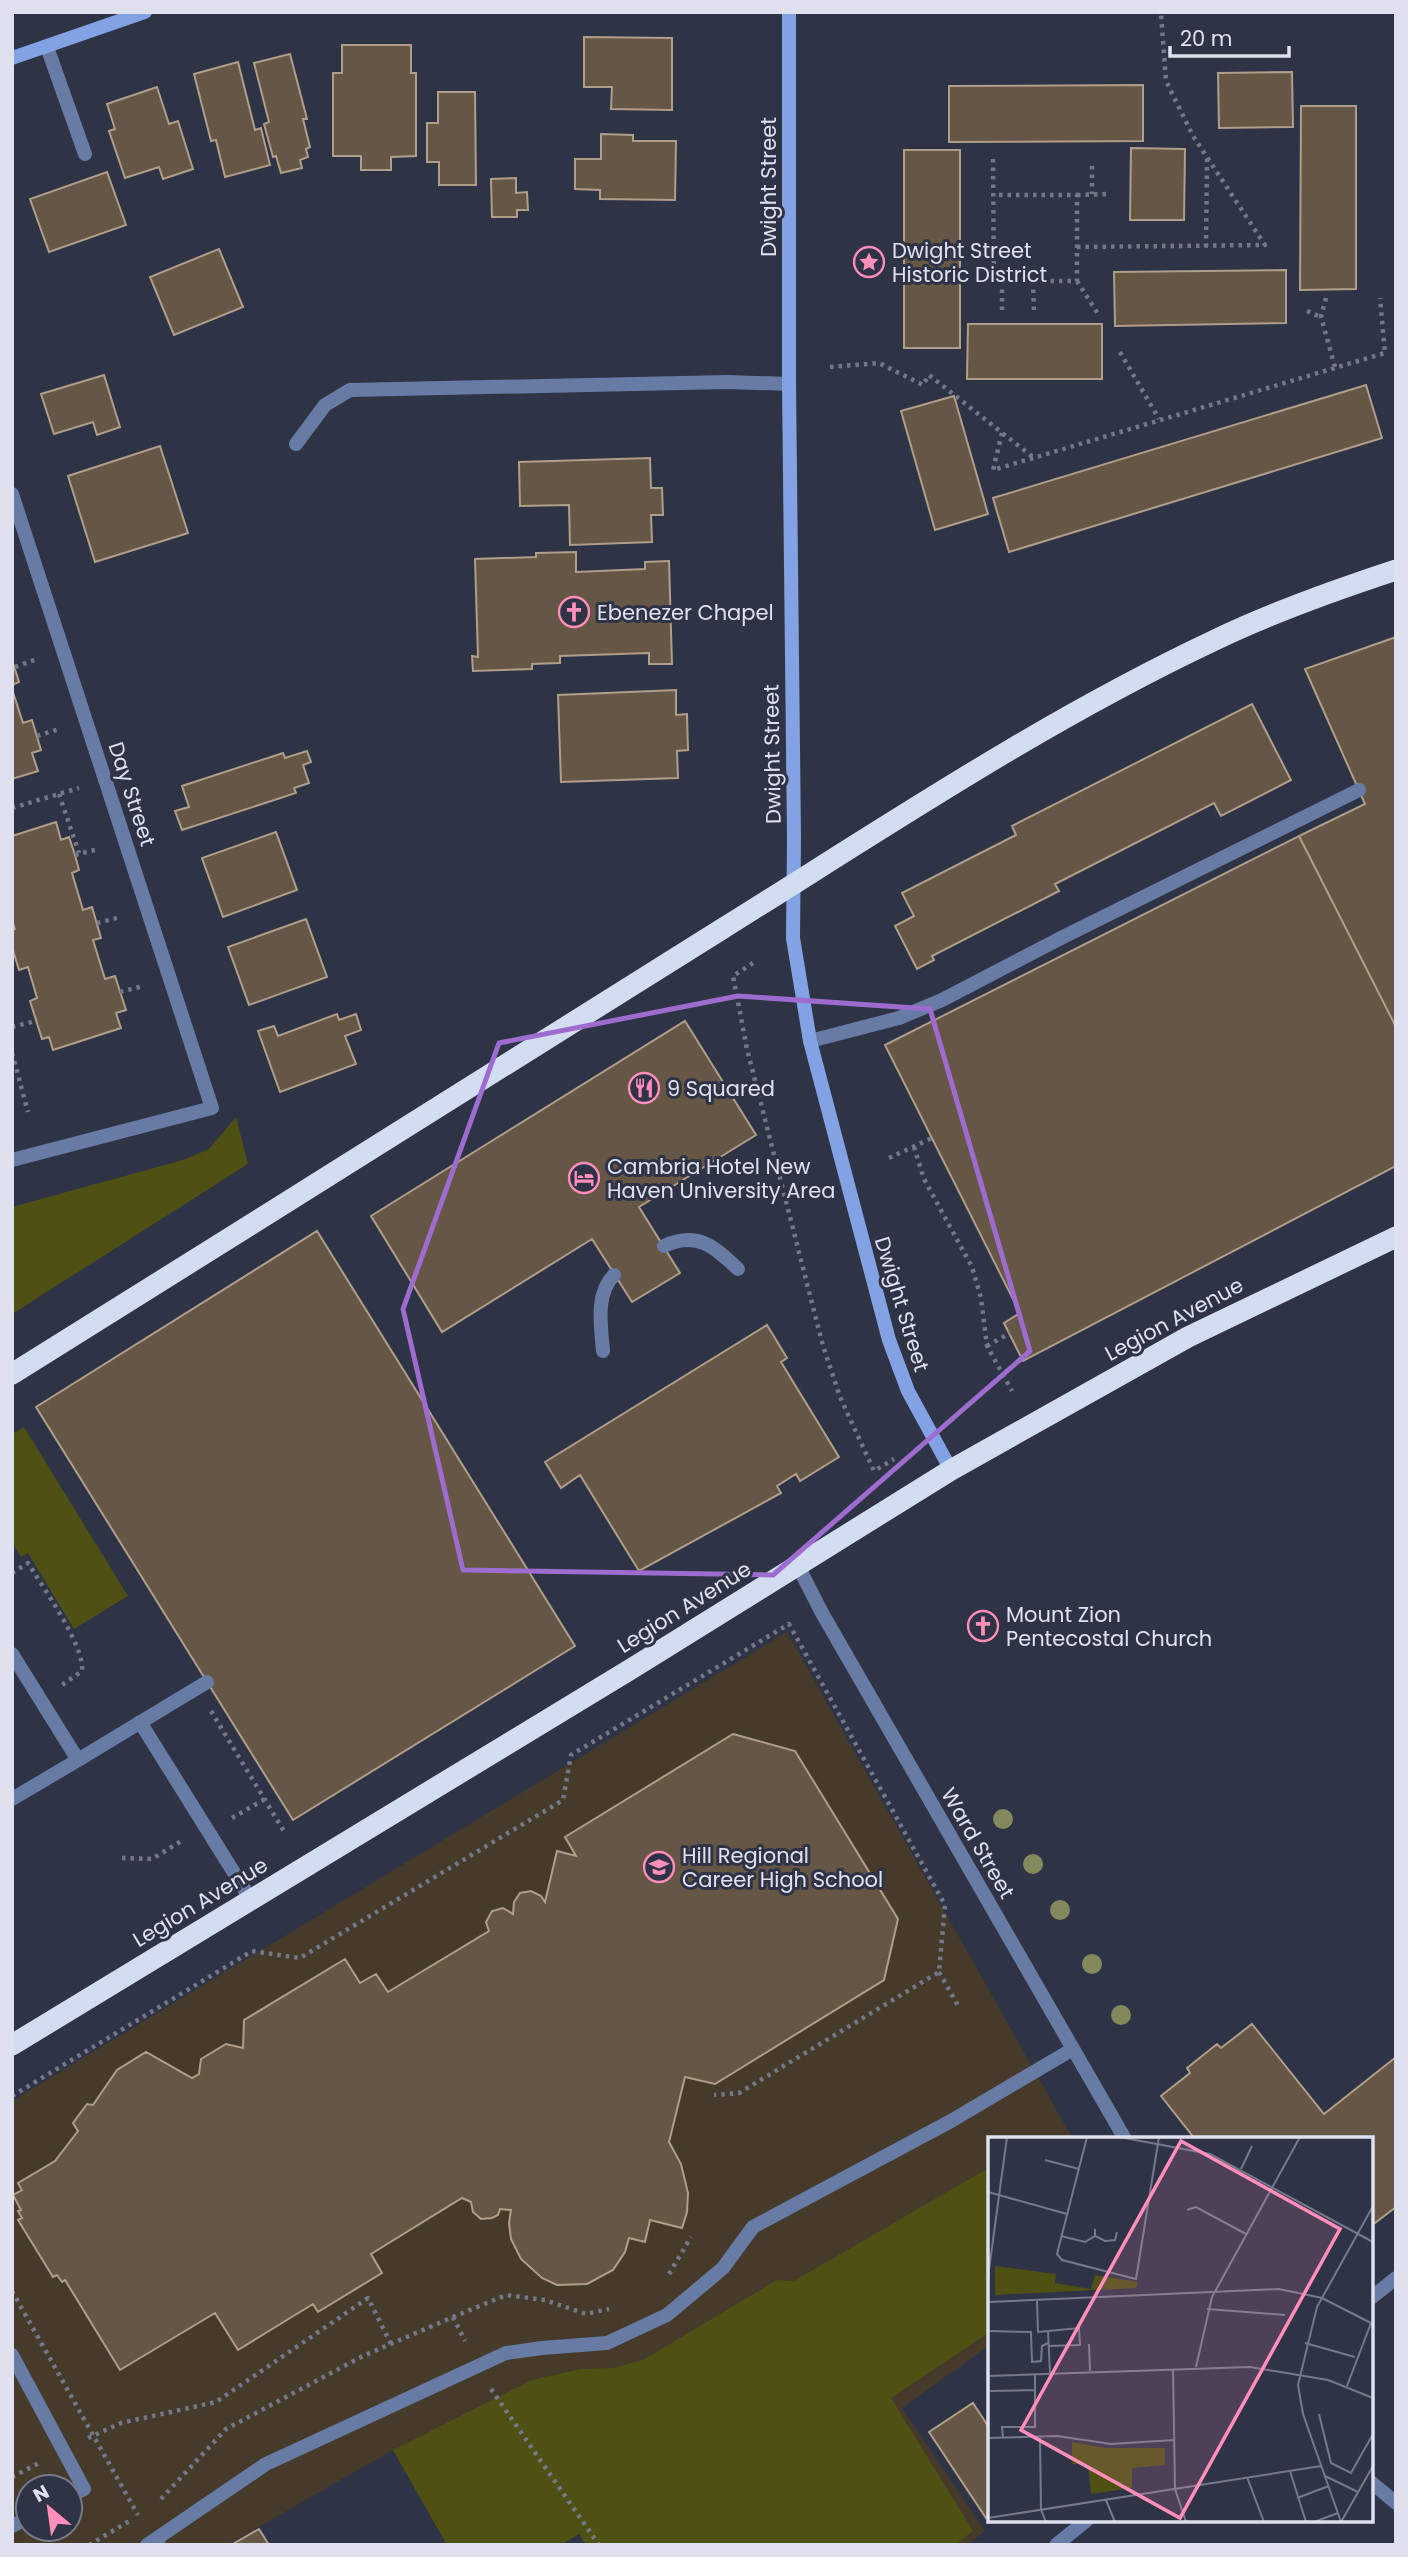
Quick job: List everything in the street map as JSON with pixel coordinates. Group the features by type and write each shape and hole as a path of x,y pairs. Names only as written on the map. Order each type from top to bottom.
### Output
{"highway":[{"path":"12,1374 1053,724 1138,677 1220,637 1341,588 1396,570"},
{"name":"Legion Avenue","path":"12,2045 951,1470 1188,1337 1396,1237"}],"main road":[{"path":"12,58 145,12"},
{"name":"Dwight Street","path":"789,12 793,938 810,1041 862,1246 897,1368 951,1470"}],"street":[{"path":"47,47 85,154"},
{"path":"296,444 325,405 350,390 728,382 789,384"},
{"name":"Day Street","path":"12,494 212,1108 12,1160"},
{"path":"810,1041 899,1018 942,1000 1359,790"},
{"path":"664,1246 684,1239 696,1240 711,1246 738,1269"},
{"path":"603,1351 600,1312 608,1281 614,1275"},
{"name":"Ward Street","path":"798,1566 818,1607 1124,2137"},
{"path":"12,1654 78,1760"},
{"path":"12,1800 202,1684"},
{"path":"140,1722 251,1900"},
{"path":"154,2543 266,2464 506,2353 607,2343 667,2315 723,2268 753,2227 951,2121 1073,2049"},
{"path":"1373,2296 1396,2278"},
{"path":"12,2355 75,2473"},
{"path":"1373,2484 1396,2503"},
{"path":"1056,2545 1085,2522"}],"path":[{"path":"1077,247 1265,245 1193,136 1166,81 1161,14"},
{"path":"1206,247 1207,157"},
{"path":"993,159 994,281 1077,281"},
{"path":"1092,166 1092,194"},
{"path":"994,195 1107,194"},
{"path":"1077,195 1077,281 1098,314"},
{"path":"1002,281 1002,313"},
{"path":"1033,281 1034,314"},
{"path":"1326,298 1321,317 1335,367"},
{"path":"1002,433 993,470 1385,353 1380,298"},
{"path":"1307,311 1321,317"},
{"path":"1120,352 1159,419"},
{"path":"830,367 879,363 922,385 929,375 1034,458"},
{"path":"15,667 37,659"},
{"path":"37,736 59,729"},
{"path":"12,807 79,788"},
{"path":"59,794 77,854 98,849"},
{"path":"97,923 121,917"},
{"path":"752,963 733,976 747,1049 823,1346 840,1397 874,1471 894,1459"},
{"path":"120,992 143,986"},
{"path":"12,1027 36,1021"},
{"path":"12,1053 28,1112"},
{"path":"889,1158 932,1138"},
{"path":"914,1147 924,1179 972,1267 981,1298 987,1346 1012,1391"},
{"path":"987,1346 1010,1333"},
{"path":"12,1573 28,1563 69,1631 83,1662 82,1671 39,1697"},
{"path":"12,2096 252,1951 300,1958 563,1800 571,1755 789,1625 945,1905 939,1972 960,2009"},
{"path":"202,1684 285,1833"},
{"path":"714,2095 739,2093 939,1972"},
{"path":"665,2282 691,2237"},
{"path":"12,2291 138,2515"},
{"path":"156,2505 226,2429 363,2356 453,2317 506,2295 545,2300 586,2314 611,2308"},
{"path":"12,2477 121,2423 216,2402 368,2298 391,2344"},
{"path":"453,2317 499,2404 599,2545"},
{"path":"89,2545 147,2510"}],"highlighted area":[{"path":"738,996 930,1009 1030,1351 773,1575 463,1570 403,1309 499,1043"}],"shaded area":[{"path":"236,1117 248,1164 12,1314 12,1207 183,1160 209,1149"},
{"path":"24,1427 128,1596 74,1629 28,1553 21,1557 12,1543 12,1434"},
{"name":"Hill Regional Career High School","path":"787,1632 1072,2137 988,2137 988,2346 902,2408 985,2531 967,2545 585,2545 579,2534 561,2545 447,2545 393,2450 227,2545 12,2545 12,2101"},
{"path":"988,2168 988,2333 891,2398 973,2531 955,2545 587,2545 579,2534 561,2545 447,2545 393,2450 532,2380 581,2369 613,2368 643,2360 777,2280 794,2281"}],"building":[{"path":"584,37 672,38 672,110 611,109 612,87 584,87"},
{"path":"342,45 411,45 411,73 416,73 416,156 391,157 391,170 361,170 361,156 333,156 333,73 342,73"},
{"path":"290,54 307,119 303,119 310,147 306,149 308,157 300,160 302,168 281,173 276,156 273,157 264,124 269,122 254,63"},
{"path":"238,62 255,130 261,128 270,165 225,177 216,140 211,141 194,74"},
{"path":"1292,72 1293,127 1219,128 1218,73"},
{"path":"1143,85 1143,141 949,142 949,86"},
{"path":"157,87 169,124 178,121 193,169 163,179 159,167 125,178 109,131 115,129 107,104"},
{"path":"438,92 475,92 476,185 439,185 439,162 427,162 427,123 438,123"},
{"path":"1301,106 1356,106 1356,289 1300,290"},
{"path":"601,134 633,135 633,141 676,141 675,200 600,199 600,190 575,189 575,159 601,159"},
{"path":"1131,148 1185,149 1184,220 1130,220"},
{"path":"904,150 960,150 960,348 904,348"},
{"path":"107,172 126,225 49,252 30,199"},
{"path":"516,178 516,193 527,192 528,210 517,210 517,217 492,217 491,179"},
{"path":"219,249 243,307 174,335 150,277"},
{"path":"1286,270 1286,323 1115,326 1114,272"},
{"path":"968,324 1102,324 1102,379 967,379"},
{"path":"104,375 120,427 97,435 93,422 54,434 41,394"},
{"path":"1366,385 1382,438 1009,552 993,498"},
{"path":"954,396 988,514 935,530 901,411"},
{"path":"160,446 188,533 95,562 68,476"},
{"path":"650,458 651,488 662,488 663,515 651,515 652,542 570,545 569,505 520,506 519,462"},
{"name":"Ebenezer Chapel","path":"576,552 576,572 645,569 645,562 669,561 672,664 649,664 649,653 560,656 560,663 532,664 532,669 473,671 472,656 478,657 475,559 536,557 536,553"},
{"path":"1396,637 1396,1027 1299,836 1365,804 1305,669"},
{"path":"12,660 19,682 12,685"},
{"path":"12,689 23,723 32,720 41,750 32,753 38,771 12,779"},
{"path":"676,690 676,715 687,714 688,750 677,751 678,778 561,782 558,695"},
{"path":"1252,704 1291,780 1221,816 1214,803 1055,884 1059,891 932,956 934,960 917,969 895,926 914,916 902,893 1016,835 1012,826"},
{"path":"307,751 311,762 303,765 309,783 294,788 296,793 182,830 175,811 189,807 182,786 283,753 285,758"},
{"path":"56,822 61,840 69,837 75,855 79,870 72,873 83,910 92,907 101,938 93,940 105,979 115,976 126,1010 116,1013 121,1028 53,1050 49,1037 42,1039 30,1001 37,998 28,967 19,970 12,947 12,930 15,929 12,920 12,836"},
{"path":"276,832 297,890 223,917 202,858"},
{"path":"1299,836 1396,1027 1396,1166 1023,1361 1004,1323 1020,1313 885,1045"},
{"path":"306,919 327,977 249,1005 228,947"},
{"path":"337,1014 339,1020 356,1014 361,1030 345,1036 356,1064 280,1092 258,1031 274,1026 278,1036"},
{"path":"685,1021 756,1135 639,1207 680,1273 632,1302 592,1239 442,1332 371,1216"},
{"path":"317,1231 575,1646 293,1820 36,1407"},
{"path":"767,1325 787,1358 781,1362 839,1457 800,1481 796,1474 777,1486 781,1493 639,1571 580,1475 561,1488 545,1462"},
{"path":"733,1734 795,1751 898,1919 884,1980 715,2084 685,2077 669,2142 681,2164 688,2193 687,2212 682,2228 650,2220 645,2242 629,2238 625,2252 613,2270 587,2284 557,2285 542,2278 521,2259 511,2239 511,2210 500,2209 498,2215 481,2219 473,2212 471,2202 462,2198 371,2254 382,2273 318,2312 313,2304 238,2350 215,2313 120,2370 65,2280 62,2282 57,2275 53,2277 18,2220 22,2218 18,2211 21,2210 13,2195 22,2190 18,2183 55,2161 78,2131 73,2123 87,2104 93,2105 117,2070 146,2052 192,2078 199,2074 201,2059 226,2044 243,2048 244,2020 345,1959 360,1983 376,1974 388,1992 489,1931 486,1922 492,1911 503,1908 513,1914 514,1902 520,1893 531,1891 541,1896 545,1902 557,1851 576,1856 565,1837"},
{"path":"1252,2024 1324,2114 1396,2057 1396,2207 1373,2224 1373,2137 1193,2137 1161,2096 1190,2073 1187,2068 1217,2044 1221,2048"},
{"path":"973,2403 988,2426 986,2518 929,2432"},
{"path":"259,2529 269,2545 231,2545"}],"place":[{"name":"Dwight Street Historic District","path":"869,262"},
{"name":"Ebenezer Chapel","path":"574,612"},
{"name":"9 Squared","path":"644,1088"},
{"name":"Cambria Hotel New Haven University Area","path":"584,1178"},
{"name":"Mount Zion Pentecostal Church","path":"983,1626"},
{"name":"Hill Regional Career High School","path":"659,1867"}]}
